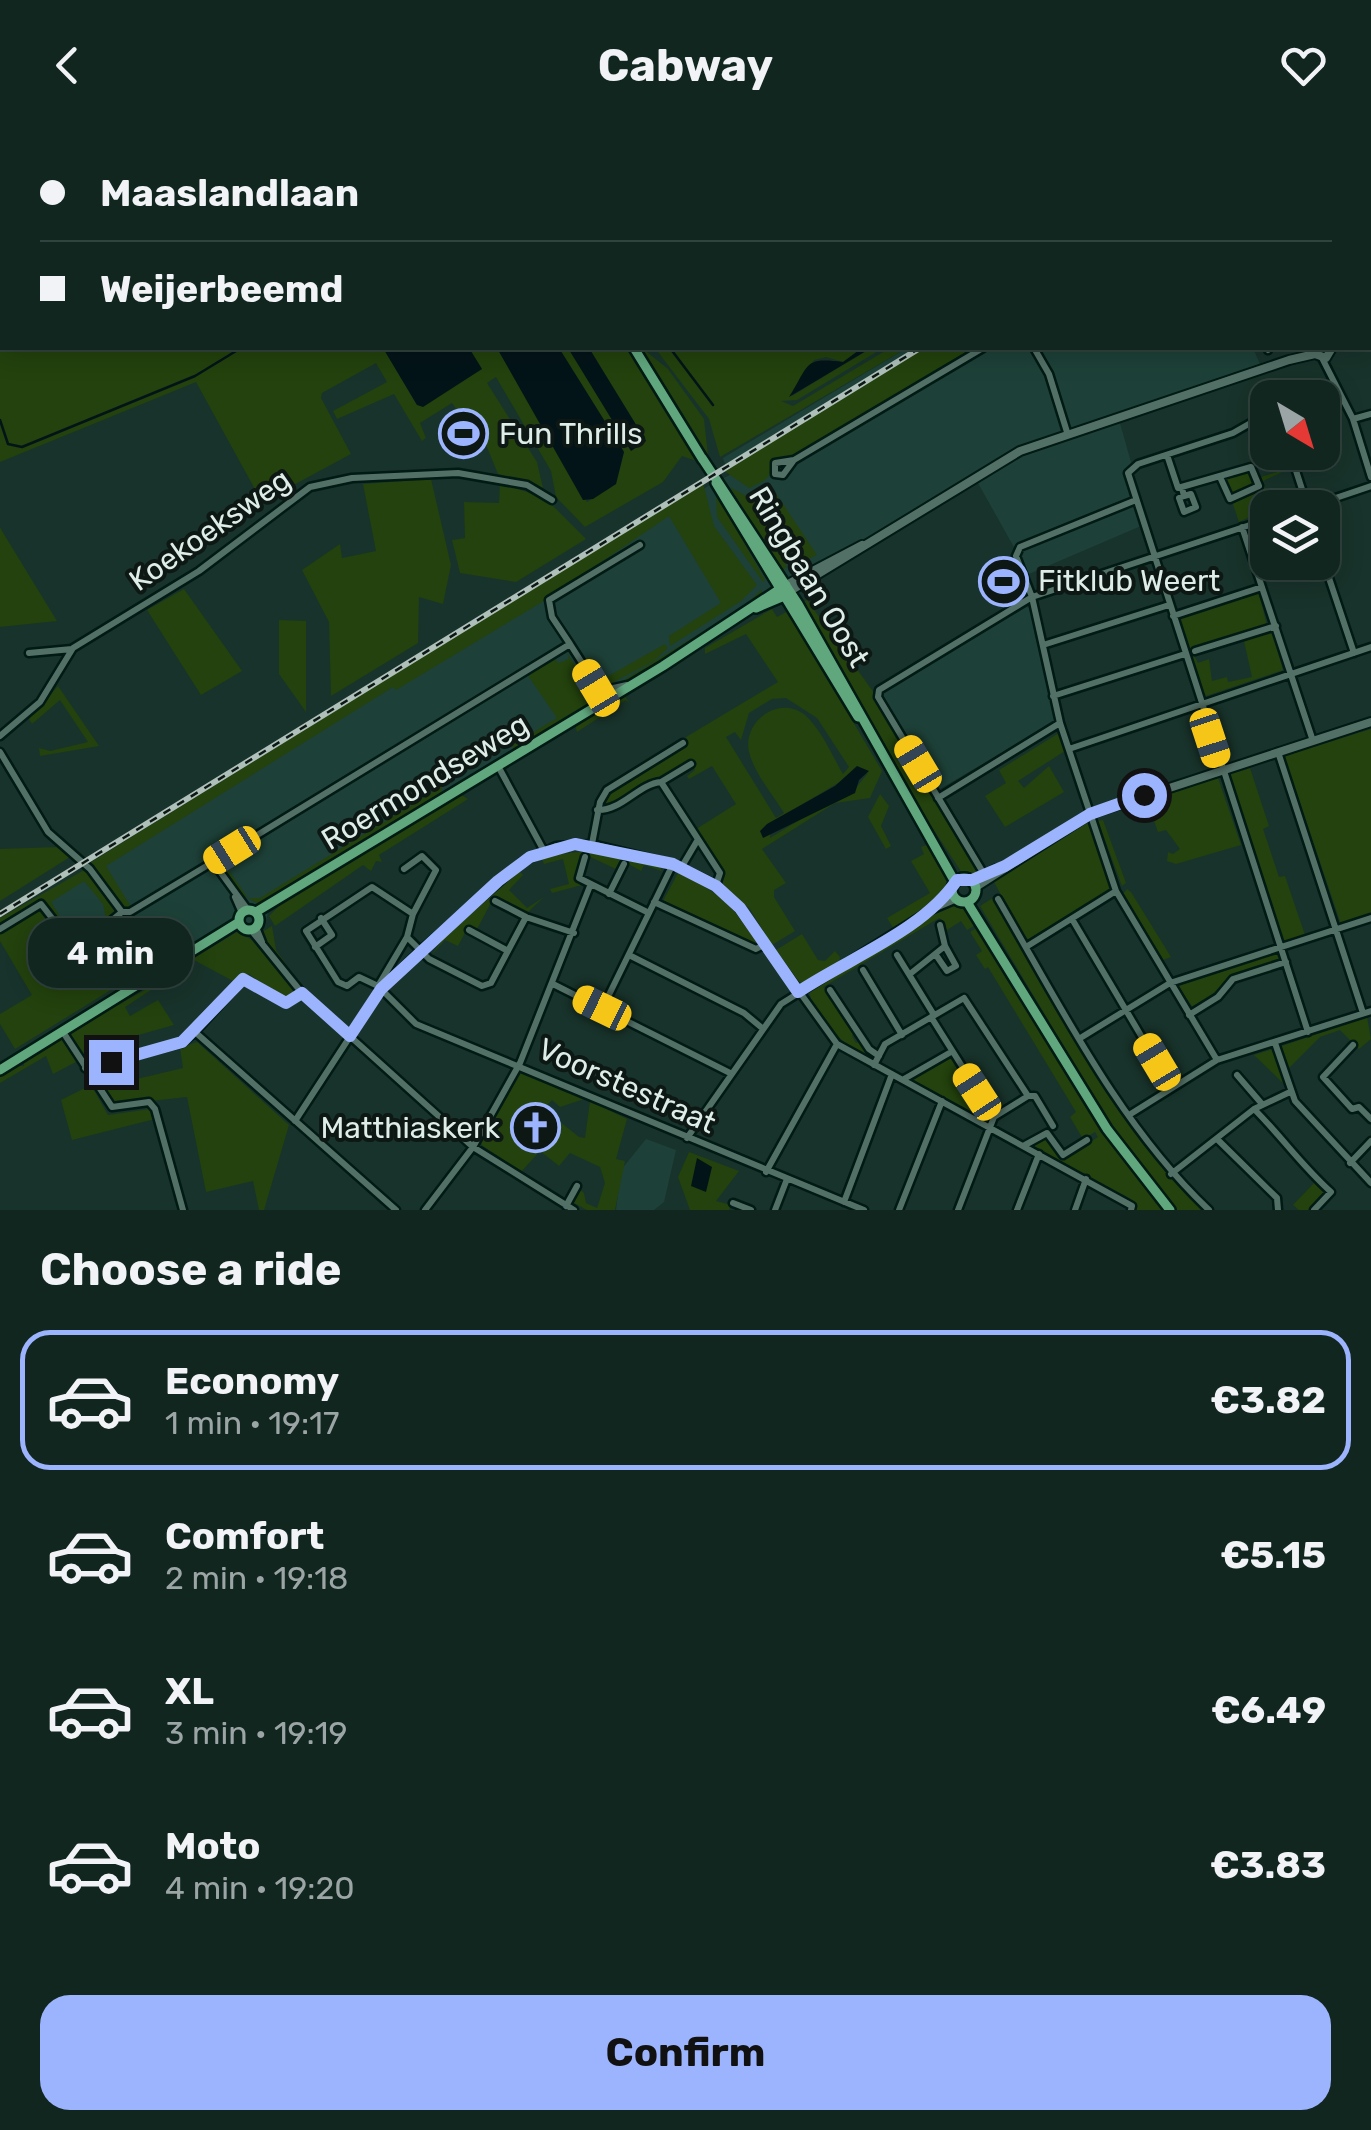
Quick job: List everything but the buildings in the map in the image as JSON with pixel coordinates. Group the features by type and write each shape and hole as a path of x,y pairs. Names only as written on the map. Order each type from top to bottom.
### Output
{"main road":[{"name":"Ringbaan Oost","path":"635,350 785,591 1107,1128 1170,1210"},
{"name":"Roermondseweg","path":"0,1070 785,591"}],"street":[{"path":"568,130 578,130"},
{"path":"794,460 979,350"},
{"path":"1035,350 1048,374 1067,432"},
{"path":"1325,351 1354,419 1370,473"},
{"name":"Roermondseweg","path":"785,591 1001,461 1067,432 1325,351"},
{"path":"1354,419 1371,414"},
{"path":"1250,424 1234,433 1130,467 1152,556 1308,1032"},
{"path":"1167,455 1183,492 1220,477 1251,467 1259,486 1230,499 1220,477"},
{"name":"Koekoeksweg","path":"0,736 40,702 73,648 199,571 310,487 352,478 458,473 527,485 552,500"},
{"path":"1340,496 1371,486"},
{"path":"1136,500 1020,547 1016,556 1032,596 1060,722 1116,892 1218,1060"},
{"path":"984,874 878,694 1032,596 1250,525"},
{"path":"1242,527 1313,741"},
{"path":"633,684 603,692 596,688 552,617 549,600 640,545"},
{"path":"1330,580 1354,653"},
{"path":"1173,616 1262,587"},
{"path":"1043,645 1170,605"},
{"path":"1194,652 1276,626"},
{"path":"0,929 41,904 73,945 81,945 122,912 130,912 570,644"},
{"path":"1069,750 1371,647"},
{"path":"29,653 73,648"},
{"path":"1054,696 1185,654"},
{"path":"938,798 1060,722"},
{"path":"687,1138 762,1028 798,992 964,890 1090,814 1371,722"},
{"path":"592,844 597,810 607,790 683,742"},
{"path":"0,752 48,832 90,870 122,912"},
{"path":"1130,1116 1218,1060 1367,1012 1278,752"},
{"path":"597,810 609,810 691,764"},
{"path":"498,766 544,850"},
{"path":"662,782 720,873 716,886"},
{"path":"682,868 697,841"},
{"path":"380,988 513,868 544,850 592,844 673,864 716,886 740,908 837,1044 1086,1180 1132,1206 1131,1210"},
{"path":"295,1121 380,988 436,870 422,856 404,869"},
{"path":"586,857 578,874 590,886 649,913"},
{"path":"213,862 262,944 302,993 473,1147 570,1208 578,1186"},
{"path":"608,894 624,864"},
{"path":"602,1008 673,864"},
{"path":"964,890 984,874 1005,866"},
{"path":"424,1210 473,1147 520,1063 590,886"},
{"path":"380,988 359,977 342,985 306,931 372,887 412,914"},
{"path":"1026,947 1116,892"},
{"path":"998,899 1130,1116 1171,1174 1209,1210"},
{"path":"495,901 526,917 574,932"},
{"path":"654,902 756,949 764,944"},
{"path":"407,937 420,951 486,986 526,917"},
{"path":"315,947 332,935 321,918"},
{"path":"1082,1037 1170,984 1371,918"},
{"path":"1072,920 1172,1088"},
{"path":"936,955 948,971 956,966 945,946 940,924"},
{"path":"468,930 508,950"},
{"path":"81,945 88,956"},
{"path":"910,974 945,946"},
{"path":"628,954 744,1014 762,1028"},
{"path":"898,955 951,1052 994,1117"},
{"path":"1189,1015 1218,996 1234,979 1286,962"},
{"path":"863,970 902,1035"},
{"path":"86,1068 182,1042 243,979 286,1003 302,993"},
{"path":"553,984 730,1073"},
{"name":"Voorstestraat","path":"380,988 416,1024 520,1063 766,1172 864,1210"},
{"path":"830,990 869,1050 879,1056"},
{"path":"874,1065 885,1044 964,998 1028,1096"},
{"path":"63,1032 112,1107 149,1102 155,1109 183,1210"},
{"path":"195,1032 396,1210"},
{"path":"1275,1043 1290,1092 1310,1122 1371,1183"},
{"path":"766,1172 837,1044"},
{"path":"1352,1045 1323,1076 1352,1109 1359,1107 1371,1118"},
{"path":"903,1080 951,1052"},
{"path":"844,1202 892,1074"},
{"path":"1237,1076 1288,1143 1290,1154 1330,1192 1314,1210"},
{"path":"1171,1174 1258,1107 1290,1092"},
{"path":"958,1210 994,1117 1028,1096 1035,1096 1054,1126"},
{"path":"900,1210 942,1101"},
{"path":"1024,1146 1046,1133 1063,1155 1087,1140"},
{"path":"1218,1140 1277,1198 1278,1210"},
{"path":"1350,1163 1371,1142"},
{"path":"1017,1210 1038,1154"},
{"path":"775,1210 787,1179"},
{"path":"1075,1210 1086,1180"},
{"path":"733,1203 752,1210"}],"shaded area":[{"path":"384,350 470,350 482,369 423,407 417,405"},
{"path":"498,350 560,350 624,452 616,484 593,499 583,500"},
{"path":"569,350 590,350 646,441 631,451"},
{"path":"859,350 868,350 789,397 809,365 843,362"},
{"path":"904,350 921,350 726,467 723,458"},
{"path":"969,350 1254,350 1260,364 1118,416 1148,523 1029,574 978,483 973,481 362,849 269,910 263,929 252,936 234,937 144,990 23,912 612,552 708,486 910,384"},
{"path":"1030,608 1056,721 938,790 882,699 883,693"},
{"path":"857,766 869,771 859,780 855,793 763,838 760,831 767,824 835,786"},
{"path":"646,1139 676,1150 664,1202 654,1210 616,1210 621,1170"},
{"path":"697,1158 712,1167 706,1192 691,1186"}],"green space":[{"path":"0,350 384,350 417,405 482,369 470,350 498,350 587,502 616,484 624,452 560,350 569,350 631,450 646,441 590,350 629,350 697,461 682,456 663,482 585,527 556,497 551,471 496,377 487,383 537,462 543,488 498,474 484,440 477,439 452,403 420,423 426,438 422,441 394,394 337,419 333,411 387,382 376,363 322,393 321,398 351,454 262,502 196,382 0,462"},
{"path":"643,350 668,369 704,419 708,455"},
{"path":"657,350 859,350 843,362 826,357 814,360 792,396 868,350 880,350 797,400 781,401 793,406 887,350 904,350 720,457 709,419"},
{"path":"921,350 975,350 793,457 778,460 767,478 758,484 749,488 723,470"},
{"path":"1250,469 1258,485 1232,497 1225,477"},
{"path":"1287,470 1263,481 1266,490 1255,490 1261,487 1258,478"},
{"path":"431,479 451,565 443,604 419,597 418,643 331,696 329,622 302,570 340,544 342,558 376,551 363,484"},
{"path":"500,483 545,498 586,539 516,582 460,573 452,540 465,538 464,502 499,503"},
{"path":"703,483 714,526 757,585 741,601 670,646 669,636 721,603 669,516 542,602 396,690 393,687 106,866 131,907 122,907 88,864"},
{"path":"769,483 817,555 792,567 755,490"},
{"path":"730,487 753,500 787,567 782,570"},
{"path":"1250,492 1250,517 1239,522 1232,501"},
{"path":"716,493 765,580 763,582 717,517"},
{"path":"0,527 2,531 57,621 0,627"},
{"path":"184,589 242,671 201,695 147,610"},
{"path":"761,590 764,596 752,605 663,662 609,689 745,606"},
{"path":"1259,593 1267,626 1187,652 1177,621 1180,617"},
{"path":"807,600 872,690 979,873 962,873 894,769 803,602"},
{"path":"772,609 777,617 788,611 882,771 870,798 835,803 762,849 786,883 774,890 774,897 795,931 772,945 750,909 723,886 723,874 693,831 736,804 712,766 689,779 687,776 695,770 691,762 637,787 609,807 603,806 608,793 688,743 686,737 778,682 746,634 705,654 705,648","holes":["786,698 817,718 849,767 843,774 805,715 784,708 765,714 751,731 749,752 759,776 784,813 776,818 726,737 735,732 741,740 749,713 772,699","868,773 850,795 824,805 770,838 771,823 843,780"]},
{"path":"279,620 306,621 306,712 279,674"},
{"path":"1272,632 1283,670 1203,697 1190,658 1195,657 1198,663 1209,659 1212,681 1252,677 1244,641"},
{"path":"665,644 668,648 654,661 602,688 598,682"},
{"path":"567,653 590,688 603,698 516,752 512,745 557,718 527,674 553,658 559,663 569,659"},
{"path":"58,686 99,746 40,756 39,748 50,751 88,742 60,700 32,724 29,719"},
{"path":"624,694 629,703 626,700 577,732 575,724"},
{"path":"1371,729 1371,914 1341,924 1284,756"},
{"path":"1059,733 1065,751 1018,781 1024,788 1049,766 1064,792 1005,827 985,796 1006,783 999,770"},
{"path":"445,763 441,795 262,906 239,893 222,869 226,857 243,847 225,865 248,898 260,898 433,792"},
{"path":"1250,768 1269,826 1263,829 1279,877 1285,876 1305,935 1281,943 1228,775"},
{"path":"1218,778 1241,845 1176,864 1167,861 1168,852 1173,854 1180,849 1166,830 1158,832 1147,801"},
{"path":"460,794 468,799 379,855 382,862 376,861 371,871 363,865 275,926 269,916 279,906"},
{"path":"880,794 889,806 881,826 891,846 886,849 868,817"},
{"path":"1103,820 1126,883 1122,886 1098,821"},
{"path":"1089,822 1112,891 1026,941 994,882"},
{"path":"927,845 951,882 949,889 894,929 887,918 930,893 911,861 924,854 921,847"},
{"path":"58,847 70,857 0,901 0,849"},
{"path":"591,850 660,867 662,871 644,865 641,871 623,861 618,870 586,855 575,874 582,885 552,893 550,889 569,884 563,859 544,864 541,857"},
{"path":"86,869 116,911 107,924 103,904 84,881 51,902 75,941 82,938 80,944 73,942 44,902 0,927 0,918"},
{"path":"519,871 523,875 509,890 527,908 544,897 527,913 494,897 476,931 468,927 458,946 445,940 431,956 443,939"},
{"path":"679,871 727,901 760,946 662,903"},
{"path":"1127,889 1171,957 1163,960 1123,894"},
{"path":"996,896 1145,1146 1202,1210 1175,1210 1124,1147 980,906"},
{"path":"951,904 969,909 979,923 967,930 961,921 944,932 945,922 939,918 823,987 855,1031 852,1036 856,1043 861,1041 876,1056 844,1042 816,1009 809,988"},
{"path":"38,908 47,910 69,948 82,952 87,960 105,950 124,981 153,964 15,1049 0,1024 0,1014 32,995 0,941 0,931"},
{"path":"230,921 232,924 33,1042"},
{"path":"272,926 276,950 297,980 343,1026 298,983 278,958 262,932"},
{"path":"980,926 1109,1139 1167,1210 1135,1210 1136,1204 1129,1198 1031,1146 1046,1137 1062,1160 1098,1137 1095,1132 1083,1139 1070,1117 1076,1112 988,967 985,969 976,955 982,951 970,932"},
{"path":"237,932 252,940 296,994 286,1000 249,974 233,981 192,959"},
{"path":"802,934 818,960 825,961 835,951 840,957 839,962 804,983 798,982 776,950"},
{"path":"1276,951 1280,960 1234,976 1194,1009 1176,984"},
{"path":"180,971 125,1007 130,1016 158,1000 174,1025 85,1050 85,1062 71,1039 72,1030"},
{"path":"1367,1017 1371,1039 1359,1049 1340,1030 1320,1037 1287,1070 1279,1047"},
{"path":"58,1038 66,1041 78,1061 53,1074 46,1056 0,1083 0,1074 14,1066 24,1066 24,1059"},
{"path":"197,1042 289,1125 264,1210 259,1210 253,1181 206,1192 187,1097 114,1105 103,1087 183,1068 180,1048"},
{"path":"1273,1049 1286,1086 1254,1055"},
{"path":"950,1054 990,1116 985,1121 909,1079"},
{"path":"521,1069 584,1099 560,1107 552,1100 544,1109 579,1137 585,1138 590,1101 627,1119 616,1159 625,1161 615,1210 587,1210 572,1202 579,1189 586,1203 597,1208 605,1183 600,1167 570,1153 559,1166 540,1151 521,1172 480,1142"},
{"path":"91,1085 108,1115 150,1109 155,1119 72,1140 61,1100"},
{"path":"689,1152 739,1171 716,1201 731,1205 729,1210 690,1210 678,1177"},
{"path":"1315,1182 1324,1190 1324,1196 1311,1210 1299,1210 1293,1205"}],"waterway":[{"path":"0,420 8,444 22,447 195,376 238,350"},
{"path":"672,350 713,405"}],"railway":[{"path":"0,914 917,350"}],"place":[{"name":"Fun Thrills","path":"464,434"},
{"name":"Fitklub Weert","path":"1003,581"},
{"name":"Matthiaskerk","path":"535,1128"}],"route":[{"path":"111,1062 182,1042 243,979 286,1003 291,1004 302,993 350,1036 381,989 513,868 556,846 575,844 592,844 673,864 716,886 740,908 798,992 932,910 952,892 957,880 972,880 1005,866 1090,814 1144,795"}]}
